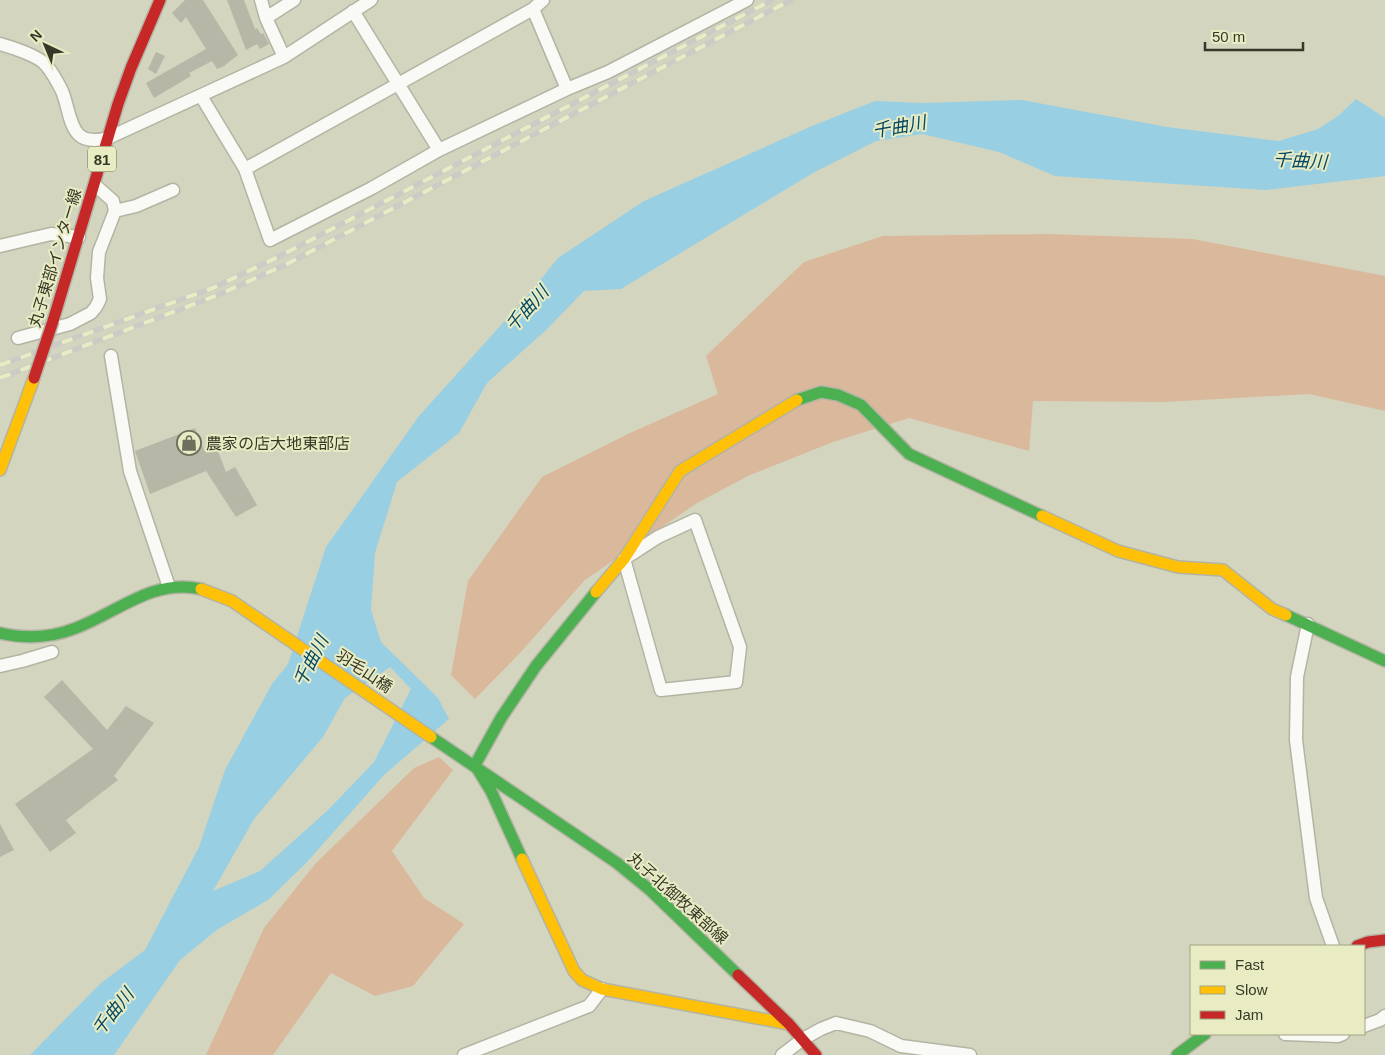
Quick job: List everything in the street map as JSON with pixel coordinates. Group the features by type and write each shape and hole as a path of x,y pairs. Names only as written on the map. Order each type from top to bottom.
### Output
{"street":[{"name":"丸子東部インター線","path":"0,470 12,441 53,321 130,68 160,0"},
{"path":"261,0 266,18 284,57"},
{"path":"266,18 294,0"},
{"path":"0,44 45,63 62,92 69,120 77,132 95,142 202,96 284,57 371,0"},
{"path":"245,169 533,9 543,0"},
{"path":"202,96 245,169 270,240 372,188 439,150 566,89 608,72 746,0"},
{"path":"533,9 566,89"},
{"path":"353,12 439,150"},
{"path":"18,338 70,324 91,313 96,307 100,299 97,278 98,252 115,211 113,201 95,185"},
{"path":"115,211 136,206 173,190"},
{"path":"0,246 51,234 79,237"},
{"path":"0,633 23,638 45,637 58,634 84,625 152,590 169,587 130,471 111,356"},
{"path":"789,1024 602,989 582,980 574,971 491,791 475,765 501,718 536,666 576,615 624,559 680,471 792,402 821,392 838,395 861,405 909,454 1118,551 1178,568 1224,570 1272,609 1385,661"},
{"path":"695,520 740,647 736,682 661,690 624,559 658,537 695,520"},
{"name":"羽毛山橋","path":"169,587 189,587 211,592 232,601 452,751"},
{"path":"1308,624 1297,677 1296,740 1316,898 1333,945"},
{"path":"0,666 52,652"},
{"name":"丸子北御牧東部線","path":"452,751 616,863 650,890 789,1024 816,1055"},
{"path":"1360,945 1385,940"},
{"path":"464,1055 589,1006 602,989"},
{"path":"1365,1026 1385,1016"},
{"path":"782,1055 804,1039 836,1023 870,1031 900,1046 970,1055"},
{"path":"1177,1055 1204,1035"},
{"path":"1312,1035 1340,1035"}],"shaded area":[{"path":"1047,234 1193,239 1385,276 1385,411 1309,394 1164,402 1033,401 1029,451 909,418 833,442 750,475 697,503 585,580 519,654 475,699 451,675 468,581 542,477 630,433 718,394 706,356 804,262 883,236"},
{"path":"439,757 453,770 392,851 424,898 464,924 413,986 375,996 331,973 273,1055 206,1055 264,928 316,863 414,768"}],"water":[{"name":"千曲川","path":"1356,99 1385,118 1385,176 1265,190 1055,176 999,152 922,134 876,141 813,173 621,289 584,291 546,330 487,383 459,433 397,482 375,553 371,610 381,642 438,698 449,719 384,775 307,862 268,900 218,929 180,960 114,1055 30,1055 101,983 145,950 199,847 225,770 272,684 288,664 326,547 419,416 529,294 558,258 644,201 812,126 875,101 923,103 1022,100 1167,127 1279,141 1318,129 1338,116","holes":["390,667 411,689 374,762 328,810 260,871 213,891 254,819 323,737 345,698"]}],"building":[{"path":"185,0 203,0 238,55 217,69 212,61 189,73 191,76 154,98 146,83 206,49 186,17 181,23 172,13"},
{"path":"227,0 244,0 255,29 257,28 261,34 263,33 269,44 260,49 257,44 246,50"},
{"path":"156,52 165,56 156,74 148,69"},
{"path":"195,428 204,450 216,446 226,472 235,467 257,505 236,517 206,471 150,494 135,451"},
{"path":"62,680 107,730 126,706 154,723 114,776 118,780 66,820 76,833 50,852 15,804 93,749 44,697"},
{"path":"0,824 14,850 0,857"}],"railway":[{"path":"0,365 213,288 280,256 772,0"},
{"path":"0,378 218,295 285,265 791,0"}],"traffic: fast":[{"path":"797,400 821,392 838,395 861,405 909,454 1042,516"},
{"path":"0,633 29,637 48,636 76,628 151,592 167,588 201,589"},
{"path":"522,859 491,791 475,765 501,718 536,666 596,592"},
{"path":"1286,615 1385,661"},
{"path":"431,737 617,863 650,890 738,975"},
{"path":"1177,1055 1204,1035"}],"traffic: slow":[{"path":"0,470 34,378"},
{"path":"596,592 624,559 680,471 797,400"},
{"path":"1042,516 1118,551 1178,567 1223,570 1272,609 1286,615"},
{"path":"201,589 232,601 431,737"},
{"path":"522,859 574,971 582,980 602,989 789,1024"}],"traffic: jam":[{"path":"53,321 118,104 160,0"},
{"path":"34,378 53,321"},
{"path":"1360,945 1385,940"},
{"path":"738,975 789,1024 816,1055"}],"place":[{"name":"農家の店大地東部店","path":"189,443"}]}
